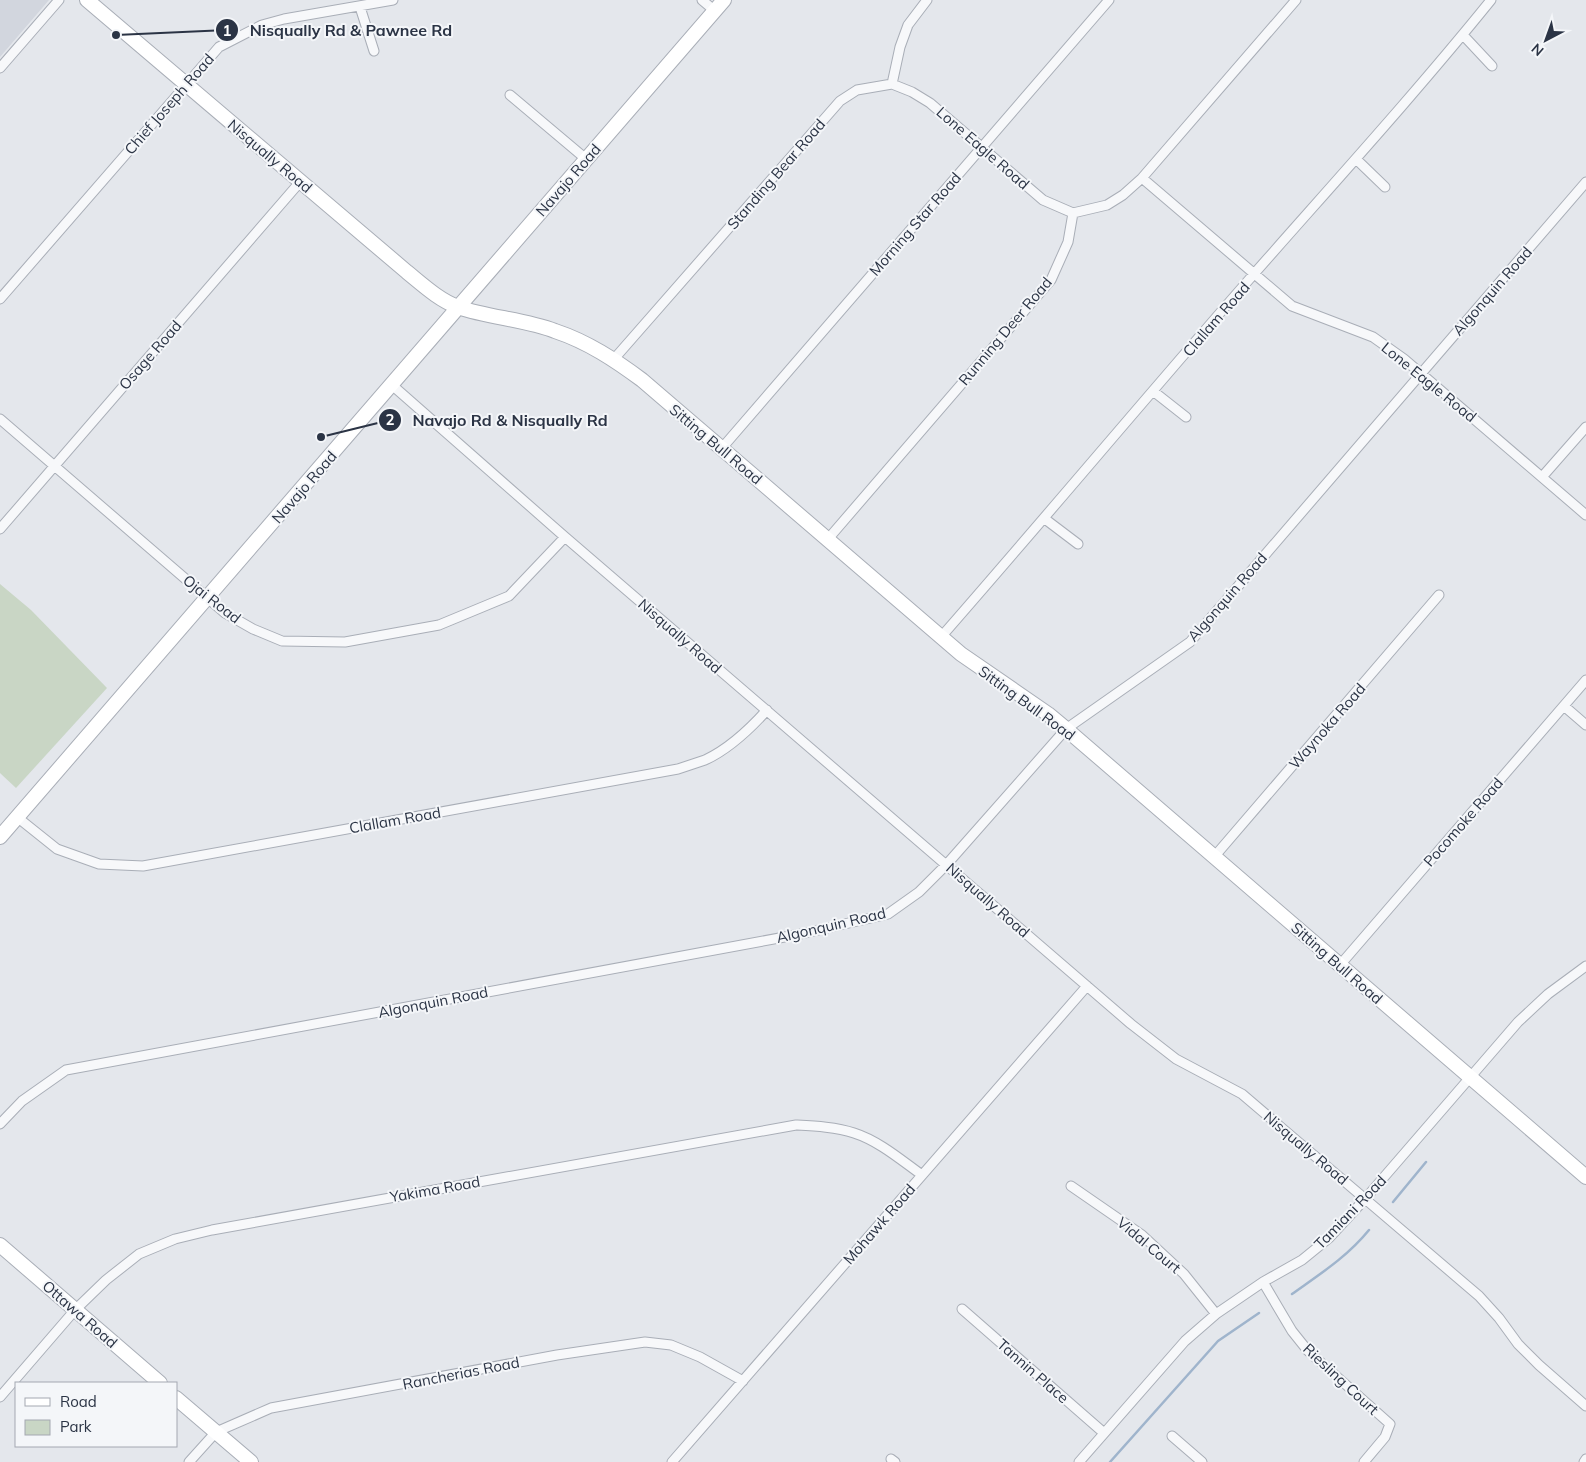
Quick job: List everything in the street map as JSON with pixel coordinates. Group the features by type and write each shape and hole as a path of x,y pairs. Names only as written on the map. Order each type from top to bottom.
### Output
{"street":[{"path":"0,68 59,0"},
{"name":"Nisqually Road","path":"87,0 407,272 442,299 458,307"},
{"name":"Chief Joseph Road","path":"0,299 220,46 262,25 284,19 393,0"},
{"path":"702,0 715,11"},
{"name":"Navajo Road","path":"0,837 724,0"},
{"path":"892,84 900,48 908,25 927,0"},
{"name":"Morning Star Road","path":"722,448 1110,0"},
{"path":"1074,213 1107,206 1142,178 1296,0"},
{"name":"Clallam Road","path":"941,637 1356,159 1491,0"},
{"path":"360,7 374,51"},
{"path":"1463,35 1492,66"},
{"name":"Lone Eagle Road","path":"892,84 912,92 930,103 1043,200 1074,213"},
{"name":"Standing Bear Road","path":"614,359 840,101 857,90 892,84"},
{"path":"510,95 586,159"},
{"path":"1356,159 1385,187"},
{"name":"Lone Eagle Road","path":"1142,178 1292,306 1373,337 1404,360 1586,515"},
{"name":"Osage Road","path":"0,529 300,182"},
{"name":"Algonquin Road","path":"0,1124 22,1102 66,1070 801,934 888,914 920,892 947,864 1066,729 1190,642 1586,182"},
{"name":"Running Deer Road","path":"828,539 1051,280 1068,242 1074,213"},
{"name":"Sitting Bull Road","path":"458,307 540,326 572,337 614,359 642,380 941,637 977,666 1041,709 1066,729 1586,1176"},
{"name":"Nisqually Road","path":"392,385 565,537 1087,986 1176,1059 1242,1094 1479,1296 1499,1318 1518,1344 1586,1406"},
{"path":"1153,391 1186,417"},
{"name":"Ojai Road","path":"0,419 225,613 253,629 282,641 345,642 439,625 509,596 565,537"},
{"path":"1542,477 1586,426"},
{"path":"1045,519 1078,544"},
{"name":"Waynoka Road","path":"1214,857 1439,595"},
{"name":"Pocomoke Road","path":"1340,965 1586,680"},
{"path":"1564,706 1586,726"},
{"name":"Clallam Road","path":"17,817 57,849 99,864 142,866 678,769 705,760 729,745 750,729 767,710"},
{"name":"Tamiani Road","path":"1079,1462 1185,1341 1216,1314 1263,1282 1302,1260 1329,1238 1518,1022 1548,994 1586,966"},
{"name":"Mohawk Road","path":"672,1462 1087,986"},
{"name":"Yakima Road","path":"0,1397 75,1310 106,1280 139,1254 175,1238 796,1124 824,1127 856,1134 885,1149 922,1175"},
{"name":"Vidal Court","path":"1071,1186 1142,1235 1184,1274 1216,1314"},
{"name":"Ottawa Road","path":"0,1245 159,1382"},
{"name":"Riesling Court","path":"1263,1282 1292,1331 1308,1351 1390,1424 1385,1437 1364,1462"},
{"name":"Tannin Place","path":"962,1309 1104,1433"},
{"name":"Rancherias Road","path":"188,1462 216,1432 271,1408 557,1354 645,1342 671,1345 693,1354 743,1381"},
{"path":"178,1400 251,1462"},
{"path":"1172,1436 1202,1462"}],"shaded area":[{"path":"0,0 49,0 0,57"}],"green space":[{"path":"0,584 31,610 107,688 16,788 0,773"}],"waterway":[{"path":"1393,1202 1426,1162"},
{"path":"1292,1294 1342,1257 1369,1230"},
{"path":"1110,1462 1218,1341 1259,1313"}],"place":[{"name":"Nisqually Rd & Pawnee Rd","path":"116,35"},
{"name":"Navajo Rd & Nisqually Rd","path":"321,437"}]}
